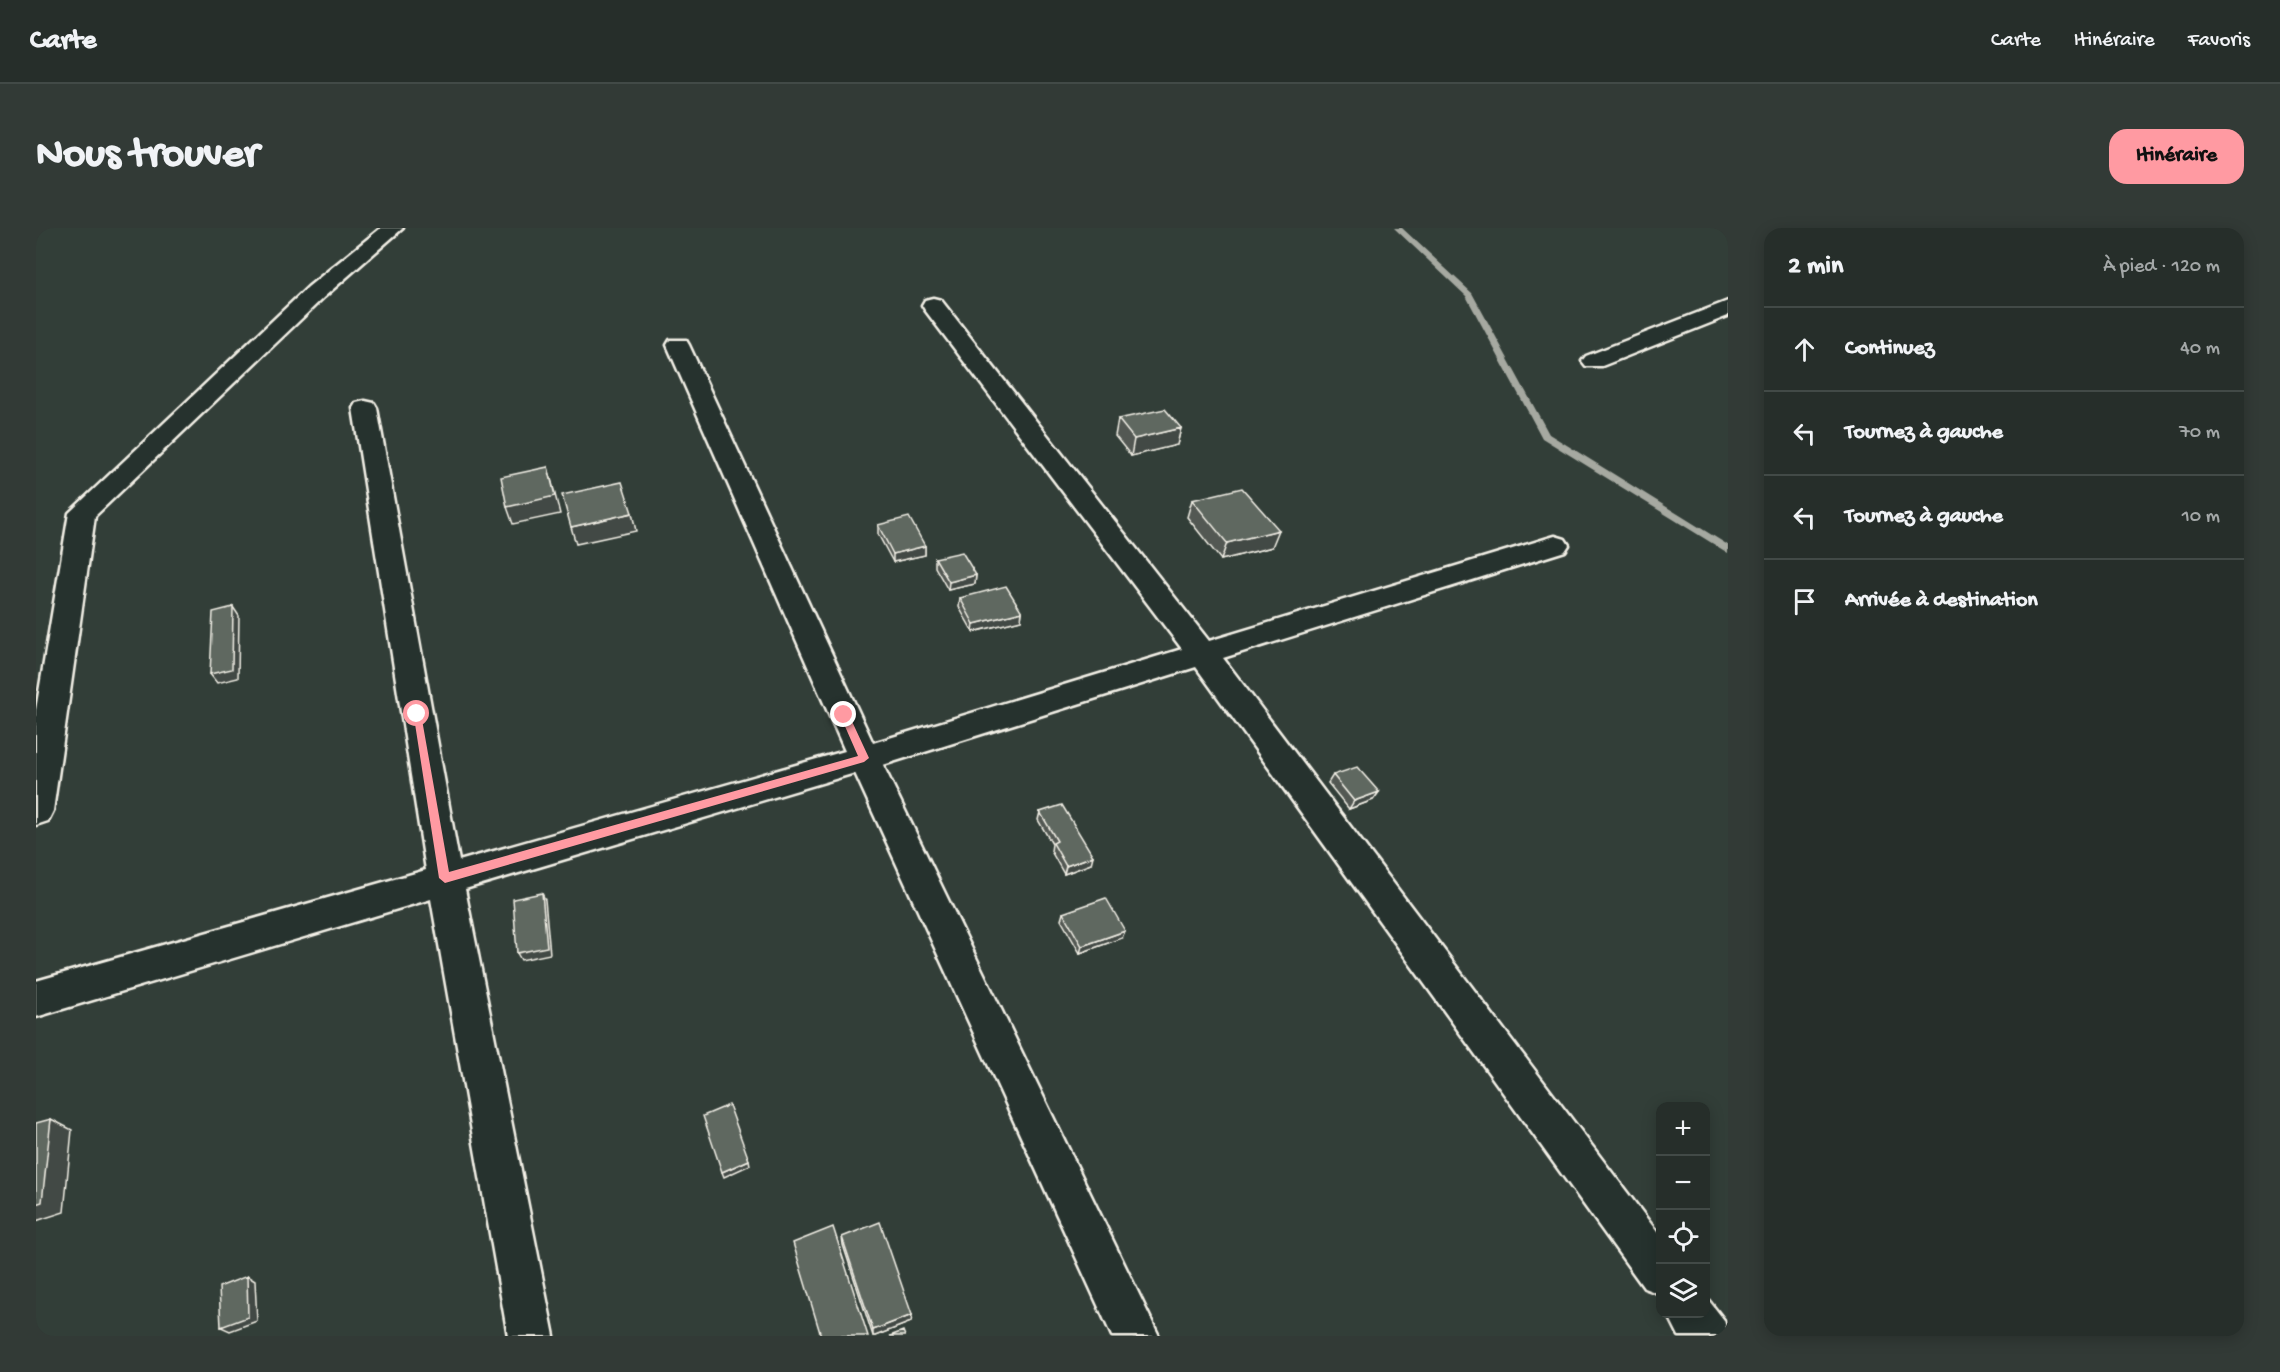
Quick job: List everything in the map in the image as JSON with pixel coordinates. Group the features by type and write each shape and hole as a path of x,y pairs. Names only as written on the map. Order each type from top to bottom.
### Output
{"street":[{"path":"36,811 82,513 316,292 393,228"},
{"path":"933,304 1203,654 1656,1267"},
{"path":"1594,361 1728,308"},
{"path":"678,345 864,758 1136,1336"},
{"path":"364,408 445,878 531,1336"},
{"path":"36,999 445,878 864,758 1555,545"},
{"path":"1694,1318 1708,1336"}],"building":[{"path":"1165,409 1181,428 1134,439 1118,419"},
{"path":"548,467 555,496 507,507 501,477"},
{"path":"622,482 632,513 571,527 562,495"},
{"path":"1242,488 1279,530 1227,543 1192,500"},
{"path":"909,517 925,546 893,554 878,525"},
{"path":"962,552 976,575 949,582 935,558"},
{"path":"1006,586 1022,612 974,624 960,598"},
{"path":"233,607 232,669 210,674 213,612"},
{"path":"1357,767 1379,792 1354,801 1333,775"},
{"path":"1062,805 1093,856 1066,866 1053,843 1057,841 1040,812"},
{"path":"542,893 547,947 517,953 513,899"},
{"path":"1106,898 1125,931 1082,946 1063,913"},
{"path":"729,1105 749,1160 722,1172 703,1116"},
{"path":"51,1119 42,1202 36,1204 36,1123"},
{"path":"880,1222 912,1315 873,1330 842,1237"},
{"path":"833,1227 868,1336 821,1336 793,1243"},
{"path":"247,1276 248,1317 221,1327 219,1287"},
{"path":"903,1331 905,1336 890,1336"}],"waterway":[{"path":"1398,228 1469,295 1545,436 1728,550"}],"route":[{"path":"417,714 445,878 864,758 844,715"}]}
